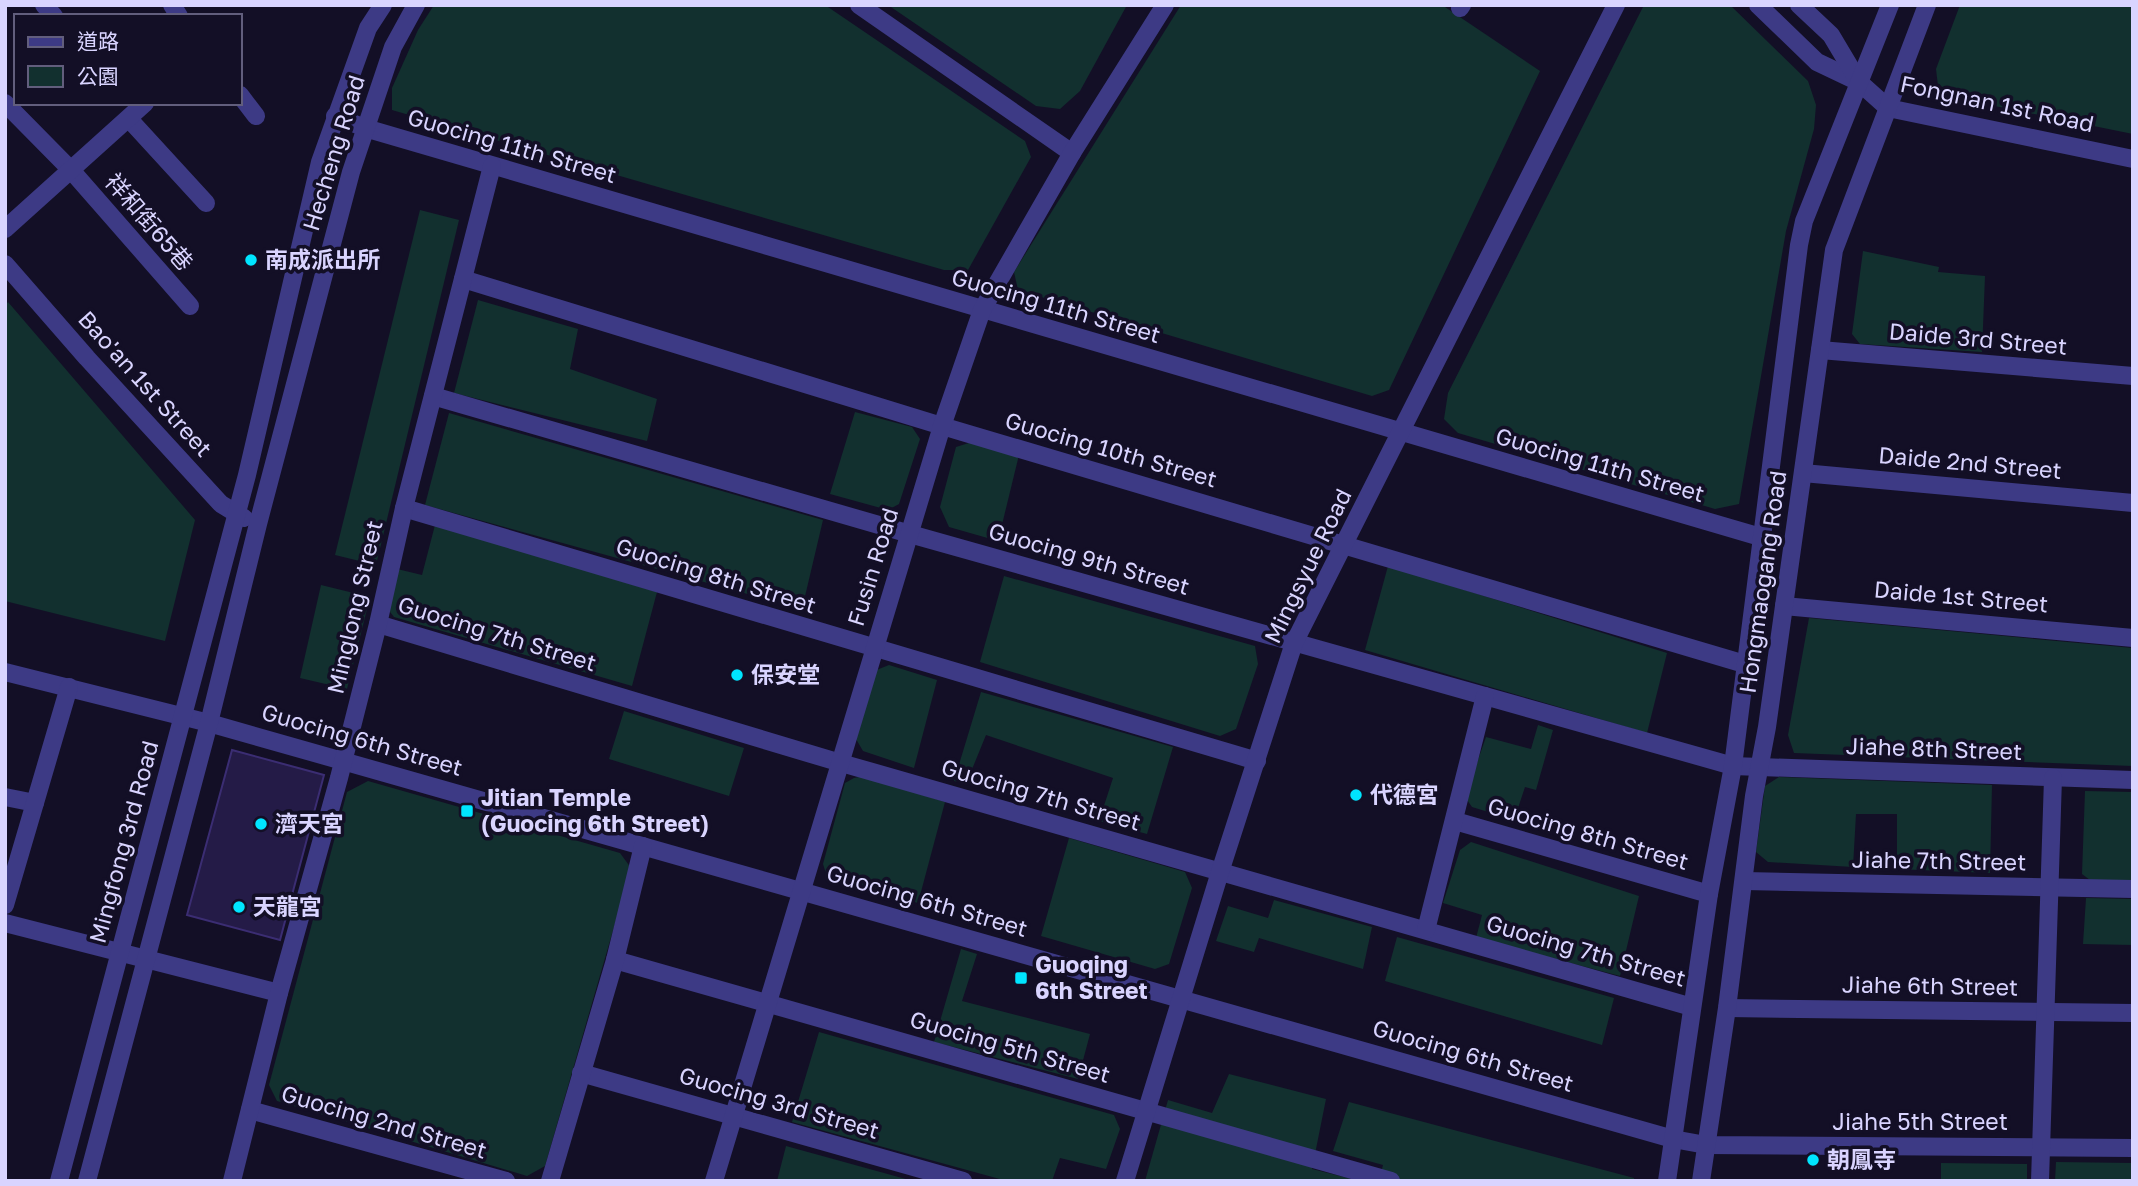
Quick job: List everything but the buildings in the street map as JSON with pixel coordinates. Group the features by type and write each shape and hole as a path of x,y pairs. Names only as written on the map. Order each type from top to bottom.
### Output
{"street":[{"name":"Hecheng Road","path":"236,515 320,162 368,28 383,5"},
{"name":"Hecheng Road","path":"258,524 351,172 393,47 416,5"},
{"path":"859,5 1072,153"},
{"name":"Fusin Road","path":"714,1181 942,426 982,310 1072,153 1165,5"},
{"name":"Mingsyue Road","path":"1125,1181 1294,643 1616,5"},
{"name":"Fongnan 1st Road","path":"1758,5 1817,62 1859,82 1888,108 2133,159"},
{"name":"Fongnan 1st Road","path":"1799,5 1831,35 1859,82"},
{"name":"Hongmaogang Road","path":"1667,1181 1709,894 1733,766 1748,665 1799,245 1804,221 1890,5"},
{"name":"Hongmaogang Road","path":"1701,1181 1834,250 1927,5"},
{"path":"242,98 256,116"},
{"name":"祥和街65巷","path":"5,103 71,170 190,306"},
{"path":"5,229 138,108 206,203"},
{"name":"Guocing 11th Street","path":"335,116 365,128 492,166 1764,538"},
{"name":"Minglong Street","path":"232,1181 279,993 343,761 404,508 492,166"},
{"name":"Bao'an 1st Street","path":"5,264 221,504 236,515 258,524"},
{"name":"Guocing 10th Street","path":"463,279 942,426 1748,665"},
{"name":"Daide 3rd Street","path":"1820,350 2133,376"},
{"name":"Guocing 9th Street","path":"433,396 910,534 1733,766"},
{"name":"Daide 2nd Street","path":"1803,473 2133,503"},
{"name":"Guocing 8th Street","path":"404,508 1257,761"},
{"name":"Mingfong 3rd Road","path":"59,1181 236,515"},
{"path":"87,1181 209,723 258,524"},
{"name":"Daide 1st Street","path":"1784,606 2133,638"},
{"name":"Guocing 7th Street","path":"378,624 841,763 1692,1006"},
{"name":"Guocing 6th Street","path":"5,672 209,723 1672,1139 1706,1145"},
{"path":"5,905 69,687"},
{"path":"1426,930 1485,696"},
{"name":"Jiahe 8th Street","path":"1733,766 2133,780"},
{"path":"2040,1181 2053,778"},
{"path":"5,797 35,803"},
{"name":"Guocing 8th Street","path":"1455,821 1709,894"},
{"path":"551,1181 615,960 643,846"},
{"name":"Jiahe 7th Street","path":"1744,881 2133,889"},
{"path":"5,923 279,993"},
{"name":"Guocing 5th Street","path":"615,960 1391,1181"},
{"name":"Jiahe 6th Street","path":"1727,1008 2133,1013"},
{"name":"Guocing 3rd Street","path":"581,1073 963,1181"},
{"name":"Guocing 2nd Street","path":"250,1110 506,1181"},
{"name":"Jiahe 5th Street","path":"1706,1145 2133,1148"}],"green space":[{"path":"434,5 825,5 1025,141 1031,157 968,270 944,270 392,110 392,88 418,30"},
{"path":"888,5 1127,5 1080,91 1060,109 1036,106"},
{"path":"1181,5 1442,5 1540,71 1389,390 1372,396 1018,290 1014,272"},
{"path":"1644,5 1730,5 1808,81 1816,105 1814,129 1786,231 1739,504 1715,509 1458,433 1444,419 1448,393"},
{"path":"1960,5 2133,5 2133,134 1955,98 1938,86 1936,69"},
{"path":"420,210 459,220 376,565 335,555"},
{"path":"1863,251 1939,267 1938,272 1985,276 1982,352 1860,344 1852,334"},
{"path":"478,300 578,329 570,369 657,399 647,441 454,393"},
{"path":"8,302 195,520 165,641 5,601 5,306"},
{"path":"855,412 912,427 920,439 899,504 888,510 830,494"},
{"path":"449,413 823,520 802,609 425,505"},
{"path":"972,442 1019,455 998,541 949,527 940,507 956,447"},
{"path":"435,525 657,592 632,686 394,617 387,608 393,568 422,575"},
{"path":"1388,566 1667,653 1647,733 1365,650"},
{"path":"1004,576 1255,646 1258,664 1236,729 1220,736 980,662"},
{"path":"321,585 370,597 347,689 300,678"},
{"path":"1809,618 2133,648 2133,766 1794,753 1788,735"},
{"path":"889,665 937,680 914,768 863,751 856,739 874,671"},
{"path":"981,692 1173,747 1147,834 1099,821 1113,778 986,735 966,784 954,781"},
{"path":"624,711 744,748 729,796 609,759"},
{"path":"1538,725 1553,730 1536,790 1525,787 1514,820 1472,807 1465,797 1486,737 1531,749"},
{"path":"864,776 945,802 918,903 827,877 823,864 845,783"},
{"path":"1779,777 1992,785 1990,873 1897,869 1897,814 1856,814 1853,867 1768,862 1756,852 1765,786"},
{"path":"368,781 620,853 631,868 545,1166 527,1176 277,1101 269,1085 347,792"},
{"path":"2085,791 2133,792 2133,881 2090,880 2082,874"},
{"path":"1069,838 1185,872 1192,888 1169,964 1155,969 1041,936"},
{"path":"1471,842 1639,896 1620,976 1476,938 1482,915 1443,903 1460,850"},
{"path":"2086,898 2133,899 2133,945 2083,944"},
{"path":"1274,900 1372,927 1363,969 1259,938 1254,952 1216,941 1228,906 1268,918"},
{"path":"1397,937 1614,998 1602,1045 1385,981"},
{"path":"961,949 977,954 962,1001 1090,1034 1078,1079 934,1042"},
{"path":"819,1032 1114,1115 1120,1129 1106,1169 1060,1158 1052,1181 1007,1181 792,1122"},
{"path":"1229,1074 1326,1099 1312,1169 1360,1181 1145,1181 1168,1100 1212,1113"},
{"path":"1349,1102 1634,1178 1634,1181 1379,1181 1383,1165 1333,1151"},
{"path":"786,1146 913,1181 777,1181"},
{"path":"2056,1162 2133,1163 2133,1181 2055,1181"},
{"path":"1941,1163 2027,1164 2027,1181 1941,1181"}],"place":[{"name":"南成派出所","path":"251,260"},
{"name":"保安堂","path":"737,675"},
{"name":"代德宮","path":"1356,795"},
{"name":"Jitian Temple (Guocing 6th Street)","path":"467,811"},
{"name":"濟天宮","path":"261,824"},
{"name":"天龍宮","path":"239,907"},
{"name":"Guoqing 6th Street","path":"1021,978"},
{"name":"朝鳳寺","path":"1813,1160"}]}
